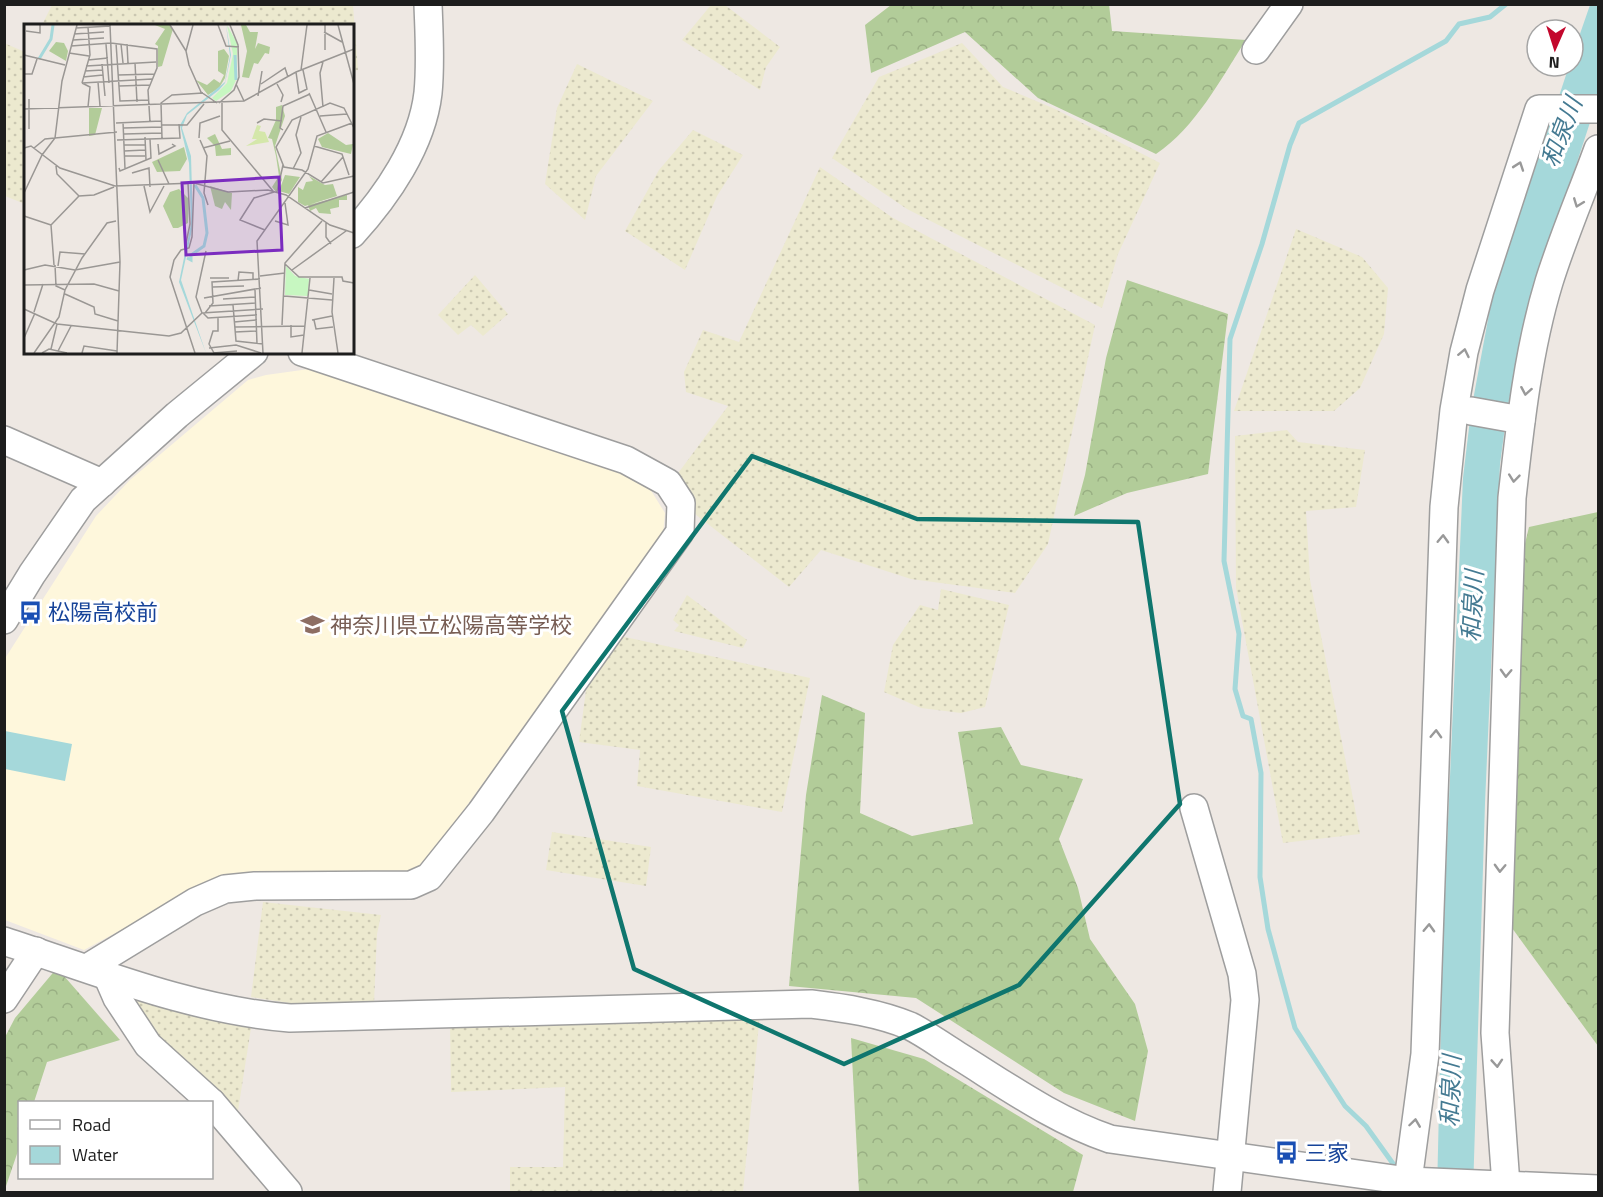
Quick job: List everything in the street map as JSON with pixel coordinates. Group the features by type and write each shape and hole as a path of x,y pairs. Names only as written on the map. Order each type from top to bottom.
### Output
{"street":[{"path":"354,232 372,212 406,159 421,123 428,94 428,4"},
{"path":"1256,50 1289,4"},
{"path":"1408,1181 1425,1054 1444,507 1454,410 1464,352 1480,290 1514,179 1539,109 1596,109"},
{"path":"1506,1185 1495,1033 1514,418 1549,282 1599,149"},
{"path":"4,621 32,574 83,500 177,415 252,354"},
{"path":"97,972 195,902 225,889 255,886 411,885 429,877 481,812 680,532 681,503 668,483 626,459 308,354"},
{"path":"1471,411 1514,418"},
{"path":"4,440 102,483"},
{"path":"1194,808 1242,974 1245,1000 1233,1156 1227,1192"},
{"path":"4,941 182,1000 248,1015 290,1018 792,1004 847,1009 877,1015 910,1027 1037,1106 1075,1127 1110,1139 1408,1181 1599,1189"},
{"path":"4,999 36,951"},
{"path":"97,972 148,1045 209,1101"},
{"path":"213,1105 288,1192"}],"highlighted area":[{"path":"752,456 917,519 1138,522 1180,804 1019,985 844,1064 634,969 562,711"}],"shaded area":[{"path":"52,5 353,5 358,70 354,71 354,24 42,24"},
{"path":"711,5 725,5 780,47 766,67 760,90 682,40"},
{"path":"4,43 24,52 24,204 5,196"},
{"path":"962,43 1003,87 1055,109 1160,163 1118,254 1102,308 907,209 832,158 879,77"},
{"path":"577,64 653,101 596,176 585,220 545,184 557,108"},
{"path":"693,130 743,155 717,196 685,270 625,231 659,170"},
{"path":"820,167 893,218 1095,325 1048,544 1015,593 911,579 821,550 789,587 695,514 673,480 728,406 686,392 684,372 703,330 739,342"},
{"path":"1296,229 1362,257 1388,288 1384,334 1360,388 1334,411 1234,411"},
{"path":"475,275 508,314 483,336 471,325 458,335 438,315"},
{"name":"神奈川県立松陽高等学校","path":"309,369 618,472 650,489 665,513 663,534 421,869 405,875 213,880 84,950 5,920 4,660 96,516 130,480 248,380"},
{"path":"1287,430 1298,442 1365,450 1356,507 1306,511 1310,580 1360,834 1283,843 1236,588 1235,436"},
{"path":"941,589 1009,605 985,707 961,713 921,708 884,692 893,645 920,605 938,610"},
{"path":"687,595 747,640 743,648 674,631 679,625 673,620"},
{"path":"616,635 810,678 782,812 637,786 640,750 579,742 587,683"},
{"path":"552,832 651,847 646,886 546,870"},
{"path":"263,902 381,915 377,934 374,1003 296,1004 251,997"},
{"path":"121,990 251,1028 237,1117 159,1047"},
{"path":"760,1013 743,1192 510,1192 510,1167 563,1167 565,1087 451,1092 450,1024"}],"green space":[{"path":"1109,4 1112,31 1246,40 1195,117 1156,154 1038,98 965,32 871,73 865,25 891,5"},
{"path":"1127,280 1228,314 1208,474 1127,493 1074,516 1085,475 1106,358"},
{"path":"1598,512 1598,1046 1504,917 1503,634 1529,527"},
{"path":"822,695 865,713 860,813 912,836 973,824 958,732 1001,727 1021,765 1083,779 1059,839 1078,888 1090,939 1135,1004 1148,1051 1135,1121 1064,1093 916,998 789,986 806,795"},
{"path":"57,968 120,1040 47,1062 34,1101 18,1101 18,1151 4,1192 4,1039 15,1018"},
{"path":"851,1038 924,1059 1083,1155 1073,1192 859,1192"}],"water":[{"name":"和泉川","path":"1590,5 1598,5 1598,98 1527,315 1508,405 1500,464 1485,803 1473,1192 1437,1192 1443,938 1463,478 1471,411 1492,298 1565,78 1585,78 1585,19"},
{"path":"5,731 72,744 65,781 5,769"}],"waterway":[{"path":"1394,1165 1366,1126 1345,1106 1295,1028 1268,929 1260,877 1261,773 1251,719 1243,716 1235,689 1239,634 1224,561 1230,339 1262,244 1290,145 1299,123 1446,41 1459,24 1490,17 1506,4"}],"place":[{"name":"松陽高校前","path":"30,612"},
{"name":"神奈川県立松陽高等学校","path":"312,625"},
{"name":"三家","path":"1287,1153"}]}
